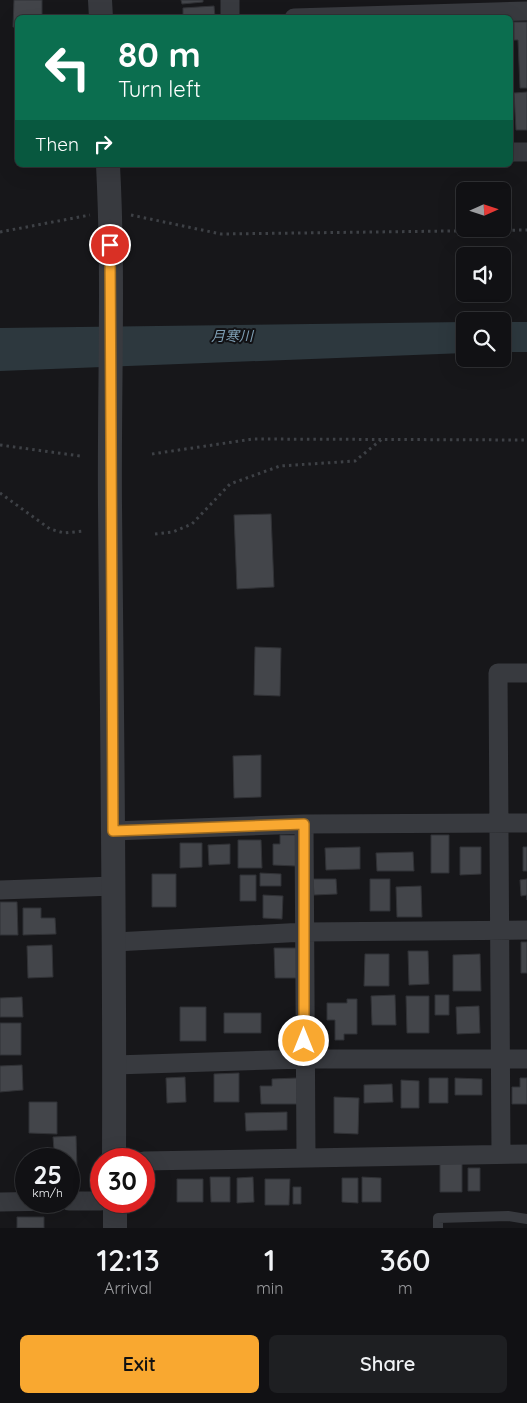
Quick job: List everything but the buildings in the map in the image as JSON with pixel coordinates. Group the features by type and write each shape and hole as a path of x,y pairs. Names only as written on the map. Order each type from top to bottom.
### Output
{"street":[{"path":"100,0 101,15"},
{"path":"230,0 230,15"},
{"path":"362,15 476,10 527,11"},
{"path":"513,152 527,152"},
{"path":"108,167 110,211 115,942 114,1148"},
{"path":"501,1154 498,674 527,673"},
{"path":"113,831 304,824 527,823"},
{"path":"304,824 306,1157"},
{"path":"0,890 114,886"},
{"path":"115,942 304,932 527,930"},
{"path":"115,1065 304,1059 527,1059"},
{"path":"155,1161 527,1154"},
{"path":"0,1202 15,1202"},
{"path":"115,1213 115,1228"}],"lane":[{"path":"438,1228 438,1218 508,1216 527,1219"}],"path":[{"path":"0,232 110,211 221,234 527,230"},
{"path":"152,454 253,439 527,440"},
{"path":"155,534 172,532 192,524 230,484 280,466 355,461 382,439"},
{"path":"0,445 80,456"},
{"path":"0,493 50,529 64,533 85,531"}],"water":[{"name":"月寒川","path":"456,322 456,353 0,371 0,328"},
{"path":"511,322 527,322 527,352 511,352"}],"route":[{"path":"110,245 113,831 304,824 304,1041"}]}
